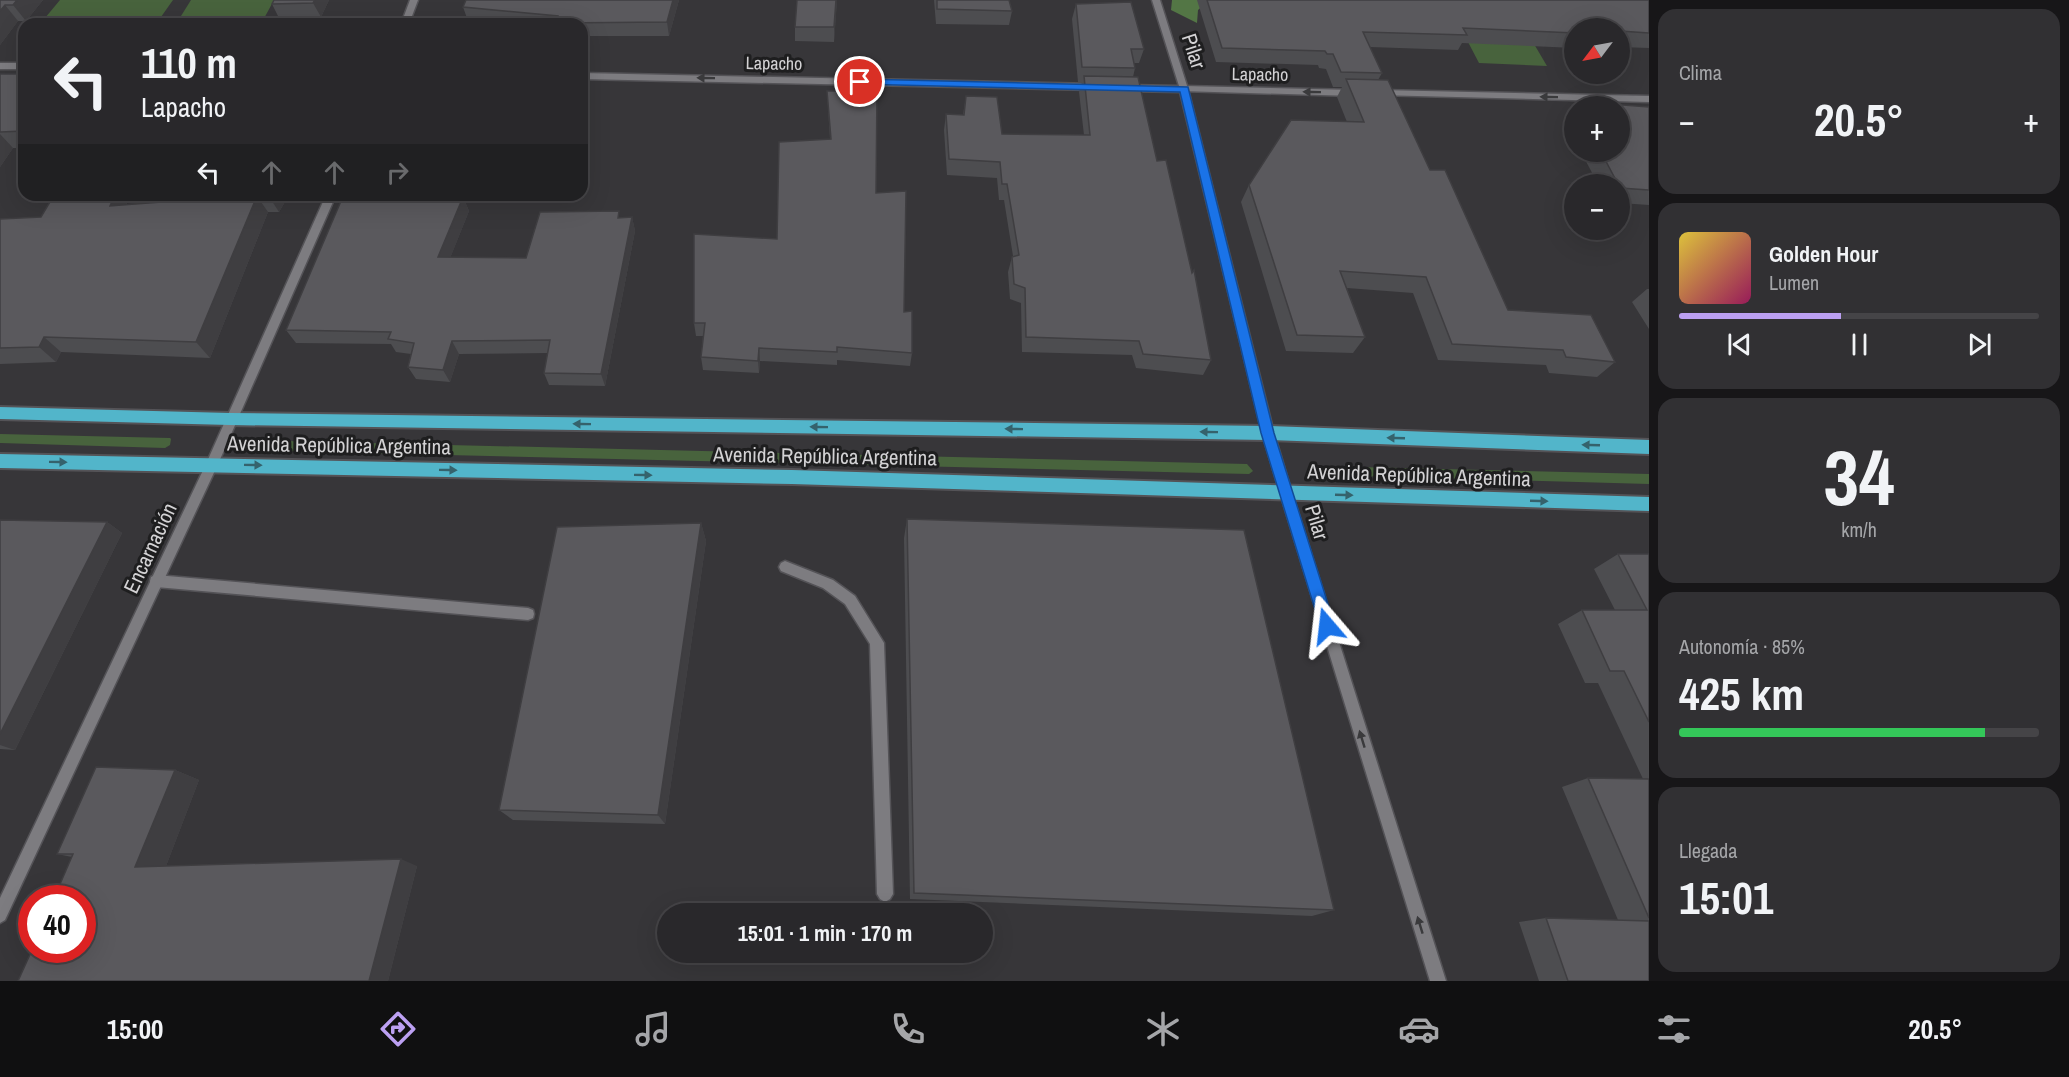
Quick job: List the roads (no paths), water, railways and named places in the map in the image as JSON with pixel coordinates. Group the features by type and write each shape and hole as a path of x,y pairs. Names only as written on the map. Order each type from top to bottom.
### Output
{"highway":[{"name":"Avenida República Argentina","path":"0,413 230,419 1268,433 1649,447"},
{"name":"Avenida República Argentina","path":"0,461 792,477 1649,504"}],"street":[{"path":"407,18 414,0"},
{"name":"Pilar","path":"1156,0 1184,89 1268,433 1438,981"},
{"path":"0,66 18,66"},
{"name":"Lapacho","path":"588,76 1102,87"},
{"name":"Lapacho","path":"1113,87 1363,93"},
{"path":"1375,93 1649,99"},
{"name":"Encarnación","path":"0,915 212,464 328,201"},
{"path":"786,567 828,584 850,600 877,643 885,894"},
{"path":"156,581 528,614"}]}
